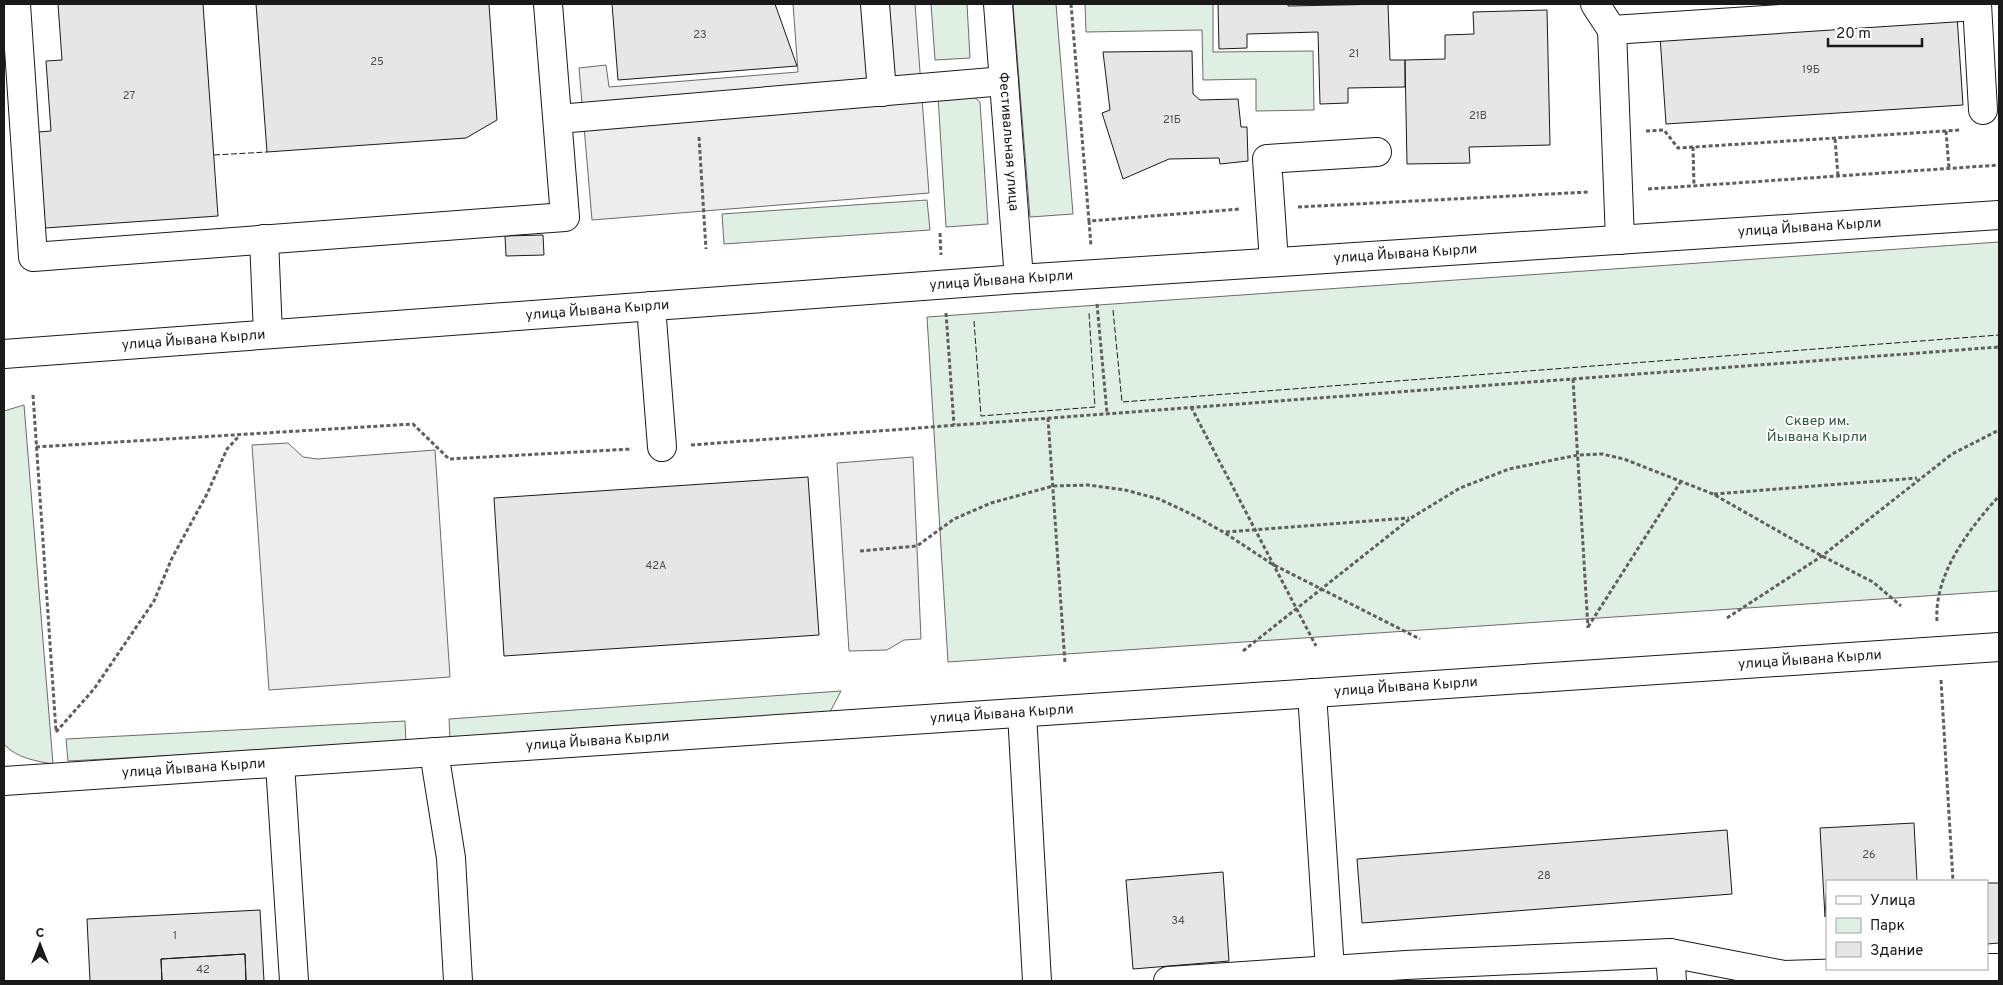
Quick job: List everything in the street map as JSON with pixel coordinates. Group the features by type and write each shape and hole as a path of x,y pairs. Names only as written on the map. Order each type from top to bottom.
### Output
{"main road":[{"path":"16,4 33,257 565,217 548,4"},
{"path":"875,4 882,92"},
{"name":"Фестивальная улица","path":"998,4 1019,279"},
{"path":"1595,4 1612,30 1620,240"},
{"path":"1612,30 1977,5 1983,110"},
{"path":"558,119 1004,81"},
{"path":"1274,262 1267,159 1377,152"},
{"name":"улица Йывана Кырли","path":"4,354 943,284 1999,215"},
{"path":"264,239 268,334"},
{"path":"651,306 662,447"},
{"name":"улица Йывана Кырли","path":"4,781 280,764 434,752 1999,647"},
{"path":"1312,693 1330,970"},
{"path":"1022,713 1037,981"},
{"path":"434,752 451,858 458,981"},
{"path":"280,764 294,981"},
{"path":"1168,981 1330,970 1406,973 1670,953 1784,975 1942,970"},
{"path":"1670,953 1672,981"}],"path":[{"path":"1071,4 1106,413"},
{"path":"697,107 706,249"},
{"path":"1616,131 1664,130 1678,148 1693,148 1967,130 1983,110"},
{"path":"1946,131 1950,168"},
{"path":"1835,138 1838,176"},
{"path":"1693,148 1694,186"},
{"path":"1089,221 1270,208 1618,191 1999,165"},
{"path":"940,233 954,425"},
{"path":"36,447 413,424 449,459 662,447 1999,347"},
{"path":"1573,379 1588,628 1681,481"},
{"path":"33,395 56,732 94,689 154,601 172,558 207,494 227,449 240,434"},
{"path":"1191,407 1316,646"},
{"path":"1048,418 1065,663"},
{"path":"1727,618 1822,556 1918,478 1952,454 1999,430"},
{"path":"1243,651 1411,518 1460,488 1509,469 1578,455 1602,454 1624,459 1713,494 1822,556 1873,582 1901,606"},
{"path":"1713,494 1918,478"},
{"path":"860,551 917,546 954,519 990,503 1053,486 1088,486 1125,490 1159,499 1226,532 1272,564 1420,639"},
{"path":"1953,880 1936,604 1950,561 1985,511 1999,496"},
{"path":"1226,532 1411,518"}],"green space":[{"path":"931,4 967,4 970,58 935,60"},
{"path":"1013,4 1056,4 1073,214 1030,217"},
{"path":"1085,4 1213,4 1213,52 1313,51 1314,110 1256,111 1256,79 1203,80 1202,30 1086,32"},
{"path":"967,91 980,102 988,224 946,227 938,96"},
{"path":"927,200 930,230 724,244 722,214"},
{"name":"Сквер им. Йывана Кырли","path":"1999,242 1999,591 948,662 927,317"},
{"path":"24,405 53,764 20,756 4,744 4,411"},
{"path":"841,691 830,712 450,739 449,719"},
{"path":"405,721 406,743 68,761 66,739"}],"shaded area":[{"path":"793,4 915,4 929,193 592,220 579,68 606,65 609,87 798,72"},
{"path":"288,443 303,457 317,459 435,450 450,677 269,690 252,445"},
{"path":"913,457 921,639 904,640 887,650 849,651 837,463"}],"building":[{"path":"58,4 203,4 218,216 45,228 38,132 51,131 46,61 62,60"},
{"path":"256,4 489,4 497,120 466,138 267,152"},
{"path":"612,4 775,4 797,66 618,80"},
{"path":"1218,4 1288,4 1288,6 1388,4 1390,60 1405,60 1405,87 1348,88 1348,103 1320,104 1318,32 1247,34 1247,48 1219,49"},
{"path":"1547,10 1550,145 1469,147 1470,163 1407,164 1405,60 1445,59 1445,35 1474,34 1473,12"},
{"path":"1957,16 1963,105 1666,124 1660,36"},
{"path":"1192,51 1193,94 1200,100 1238,99 1241,127 1247,127 1248,161 1220,164 1219,158 1169,159 1123,179 1102,113 1110,110 1103,52"},
{"path":"543,235 544,255 506,256 505,236"},
{"path":"808,477 819,635 504,656 494,498"},
{"path":"1914,823 1917,880 1826,880 1825,917 1820,828"},
{"path":"1727,830 1732,894 1362,923 1357,859"},
{"path":"1223,872 1229,961 1133,969 1126,880"},
{"path":"1988,883 1999,883 1999,943 1988,944"},
{"path":"260,910 264,981 246,981 245,954 161,959 162,981 90,981 87,919"},
{"path":"245,954 246,981 162,981 161,959"}],"fence":[{"path":"214,155 267,152"},
{"path":"1113,310 1122,402 1999,335"},
{"path":"974,321 981,416 1095,407 1089,313"}]}
